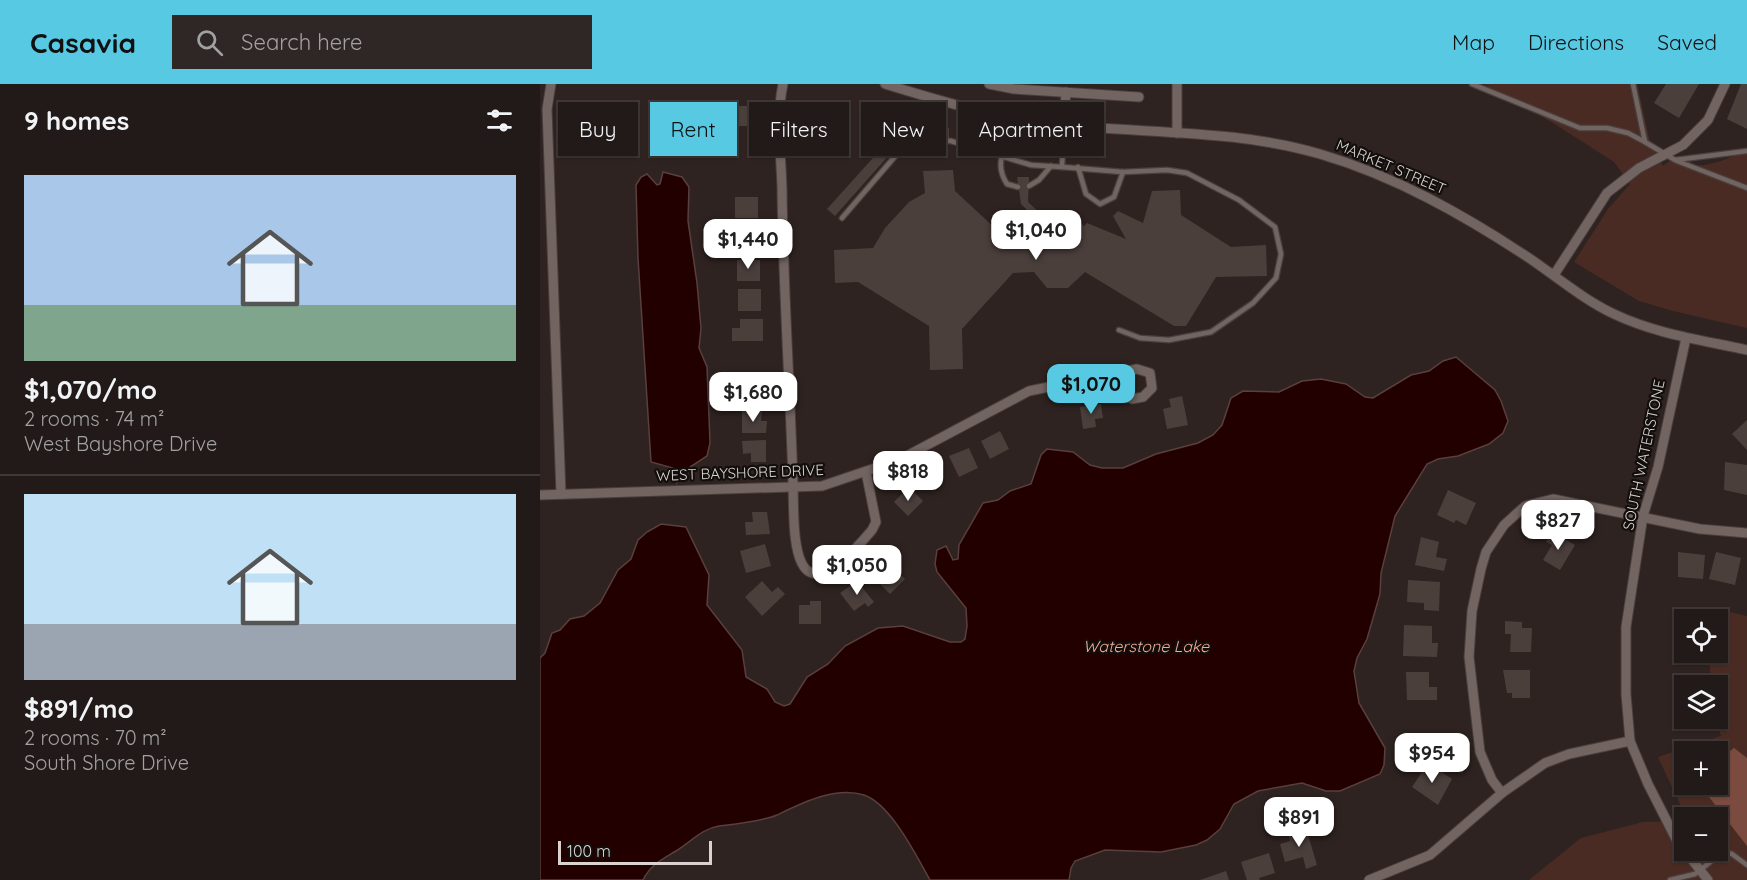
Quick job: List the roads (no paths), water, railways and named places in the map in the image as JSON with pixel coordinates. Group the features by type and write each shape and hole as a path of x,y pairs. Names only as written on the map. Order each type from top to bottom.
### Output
{"street":[{"path":"551,84 547,109 561,494"},
{"path":"783,84 782,207 794,488 798,553 808,571 817,574 830,571 872,530 876,522 866,472"},
{"name":"MARKET STREET","path":"885,84 958,104"},
{"path":"989,84 1014,89 1139,97"},
{"path":"1177,84 1177,133"},
{"path":"1554,275 1607,193 1639,168 1683,145 1708,120 1725,84"},
{"path":"1065,102 1066,92"},
{"name":"MARKET STREET","path":"1104,128 1275,143 1356,165 1437,201 1613,314 1686,338 1747,350"},
{"name":"SOUTH WATERSTONE","path":"1686,338 1659,467 1642,516 1625,647 1630,741 1666,824 1708,880"},
{"name":"WEST BAYSHORE DRIVE","path":"540,495 794,488 830,484 899,460 935,438 1029,391 1099,376 1143,369 1150,373 1152,388 1143,397 1132,399 1099,376"},
{"path":"1502,793 1488,774 1480,752 1469,657 1472,611 1486,552 1515,513 1525,506 1545,500 1561,500 1701,529 1747,533"},
{"path":"1369,880 1430,855 1502,793 1557,758 1630,741"}],"lane":[{"path":"1472,84 1580,128 1607,128 1629,133 1675,160 1747,188"},
{"path":"1633,84 1645,142"},
{"path":"842,218 910,139 958,143"},
{"path":"1675,160 1747,151"},
{"path":"1018,186 1007,184 1002,176 999,164 1002,156 1031,165 1123,172 1167,170 1187,173 1239,200 1275,227 1281,254 1276,278 1253,303 1211,332 1169,339 1140,338 1119,330"},
{"path":"1062,167 1063,156"},
{"path":"1029,186 1039,180 1051,166"},
{"path":"1078,167 1086,194 1100,204 1114,197 1123,172"},
{"path":"1670,880 1695,874 1723,852 1732,854 1747,866"}],"water":[{"path":"663,172 682,177 689,187 688,221 701,328 699,348 707,367 710,443 707,456 687,469 677,483 673,468 651,462 638,258 636,185 641,177 647,174 657,185 660,184"},
{"name":"Waterstone Lake","path":"1456,357 1495,390 1508,421 1503,433 1489,444 1458,456 1438,459 1427,464 1395,516 1381,573 1380,594 1367,639 1357,658 1354,671 1359,703 1385,748 1384,765 1380,774 1340,791 1326,791 1302,783 1258,791 1234,804 1220,829 1207,840 1196,845 1161,852 1105,850 1075,861 1069,880 930,880 911,845 884,809 864,795 842,793 819,797 771,817 707,830 657,863 643,880 540,880 540,658 545,653 552,633 560,630 570,619 584,616 600,603 618,570 631,559 638,540 661,524 686,527 709,575 707,605 742,650 746,677 767,689 775,702 784,706 790,704 807,677 828,664 845,646 878,628 903,626 950,642 961,642 965,639 966,608 937,572 935,564 937,550 946,546 953,560 958,559 959,545 983,503 998,500 1010,491 1031,484 1041,455 1047,449 1073,452 1090,465 1102,468 1123,468 1156,454 1198,443 1213,435 1222,425 1231,398 1243,391 1279,392 1302,381 1321,379 1346,384 1365,397 1373,398 1411,375 1429,371 1443,361"}]}
